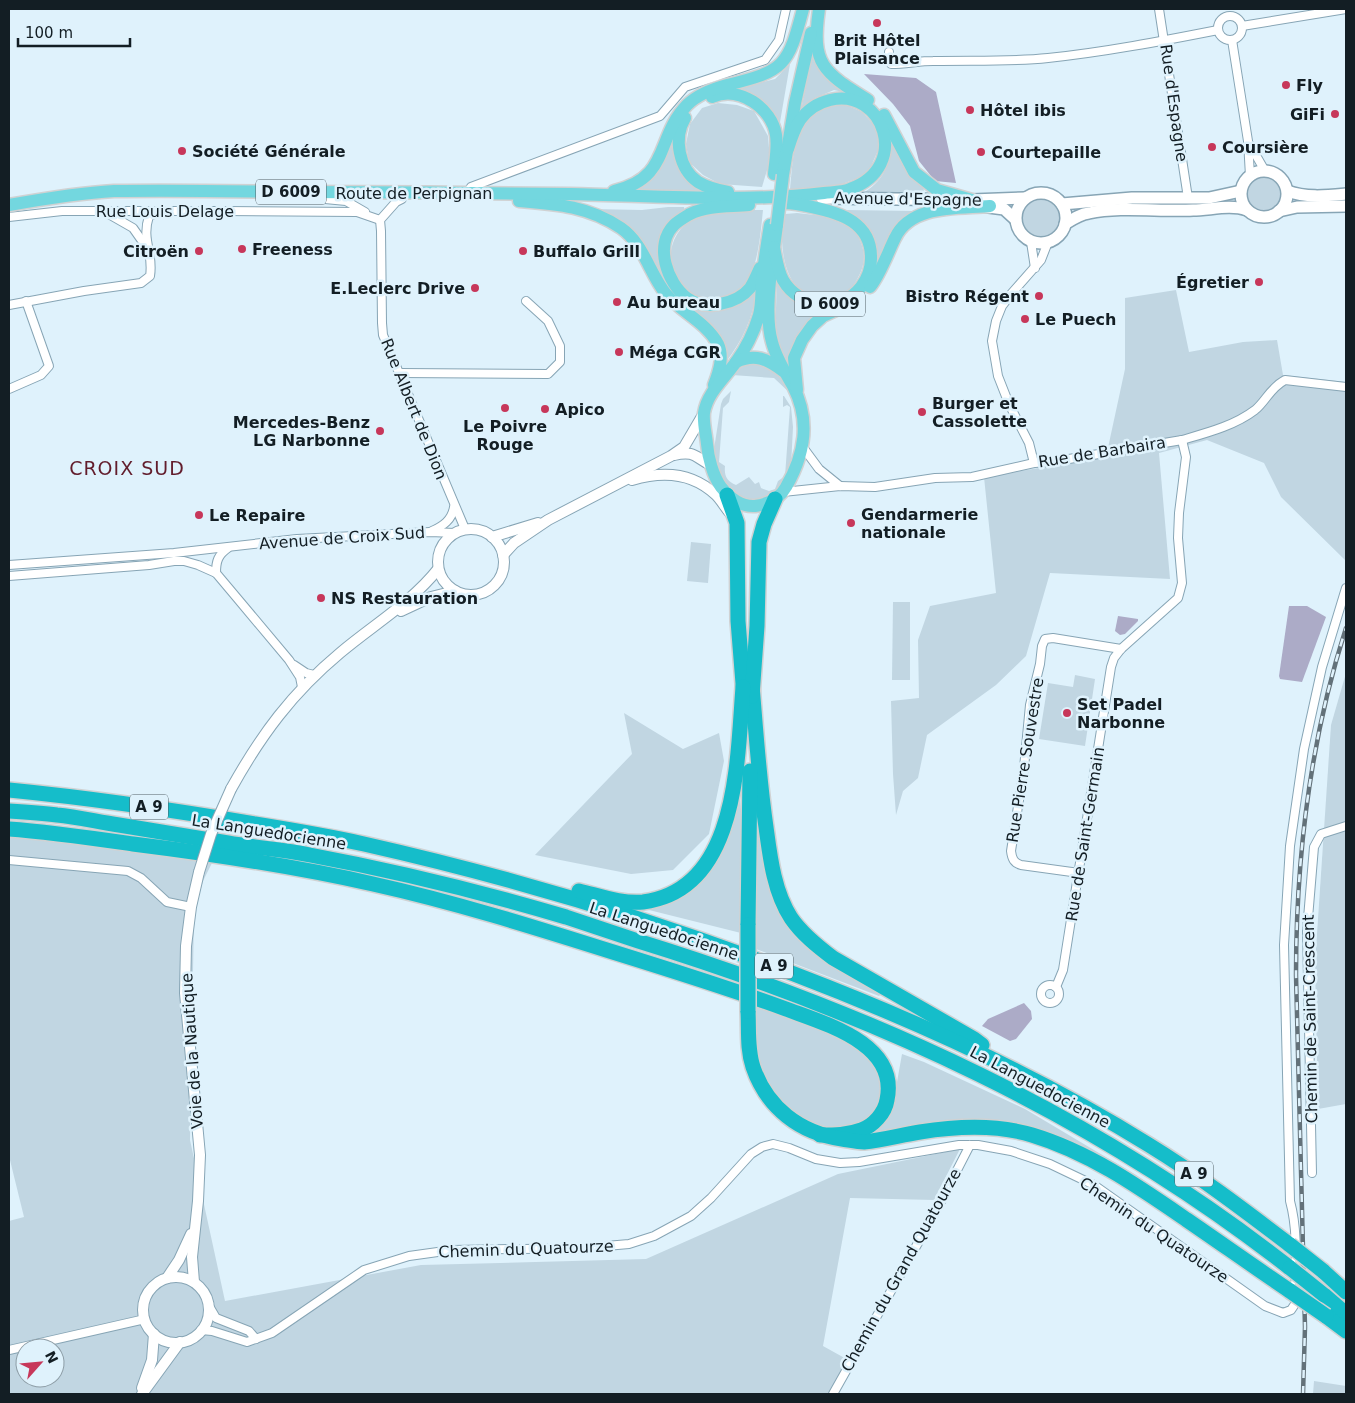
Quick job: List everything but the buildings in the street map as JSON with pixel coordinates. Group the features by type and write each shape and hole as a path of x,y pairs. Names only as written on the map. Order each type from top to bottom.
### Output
{"highway":[{"path":"727,495 737,523 738,621 769,849 779,892 791,918 803,933 833,958 974,1039 1003,1063"},
{"path":"537,888 575,890 626,902 642,902 664,897 682,888 699,874 712,854 726,821 735,784 757,626 759,542 764,524 779,496"},
{"path":"748,686 750,782 749,1048 753,1067 764,1090 779,1110 798,1125 820,1135 862,1142 960,1127 998,1128 1032,1134 1081,1154 1135,1184 1346,1331"},
{"name":"La Languedocienne","path":"9,790 182,811 370,846 537,888 622,914 759,961 918,1024 1003,1063 1093,1111 1201,1179 1290,1245 1346,1292"},
{"name":"La Languedocienne","path":"9,811 59,815 233,844 306,854 383,869 447,884 567,918 688,956 756,980 905,1039 1007,1086 1072,1122 1192,1195 1239,1228 1324,1294 1346,1314"},
{"path":"9,829 191,851 373,884 544,930 733,989 827,1025 861,1042 875,1055 885,1069 889,1090 886,1107 877,1120 864,1130 845,1135 820,1135"}],"main road":[{"name":"D 6009","path":"574,194 614,191 639,182 653,168 679,115 692,100 710,90 763,75 781,64 795,38 803,9"},
{"name":"D 6009","path":"727,495 718,482 711,465 707,448 704,413 711,393 736,362 750,338 759,314 770,252 803,9"},
{"name":"D 6009","path":"779,175 788,149 795,102 818,9"},
{"path":"818,9 816,45 821,61 830,74 872,102 886,117 914,172 925,182 937,190 972,200"},
{"path":"765,200 713,190 697,181 686,167 680,153 680,132 689,112 700,102 715,95 730,94 746,97 758,105 770,117 777,136 779,175"},
{"path":"788,149 799,122 813,106 834,99 845,98 858,101 873,113 882,127 886,146 883,162 876,173 867,181 849,190 790,200"},
{"path":"1247,210 1242,202 1241,191 1244,182 1257,172 1264,171 1276,175 1284,182 1287,191 1286,200 1279,211"},
{"path":"1062,204 1132,198 1209,198 1241,191"},
{"path":"1287,191 1300,196 1313,197 1346,194"},
{"name":"Route de Perpignan","path":"9,205 47,198 112,192 574,194 765,200"},
{"path":"1035,193 1049,194 1058,199 1062,204 1065,212 1065,224 1061,234 1048,242 1032,242 1018,231 1015,219 1016,211 1019,204 1025,198 1035,193"},
{"name":"Route de Perpignan","path":"9,212 46,205 156,196 325,199 790,200"},
{"name":"Avenue d'Espagne","path":"790,200 972,200 1025,198"},
{"path":"496,199 564,205 592,212 622,229 636,243 666,294 711,334 718,345 721,357 719,372 711,393"},
{"path":"765,200 737,206 710,207 690,214 674,225 666,238 663,255 668,273 676,288 689,300 701,304 716,305 729,302 750,288 770,252"},
{"name":"D 6009","path":"770,252 784,281 793,293 806,301 818,305 837,303 847,299 861,288 869,272 870,245 861,228 846,217 836,213 790,200"},
{"name":"Avenue d'Espagne","path":"790,200 990,206 1004,209 1015,219"},
{"path":"798,397 794,358 802,340 812,326 823,316 852,304 873,284 897,234 906,223 918,216 933,211 990,206"},
{"path":"1065,224 1078,216 1104,211 1194,210 1240,207 1260,217 1267,217 1279,211 1297,207 1346,206"},
{"name":"D 6009","path":"770,252 768,317 772,342 783,371 803,410 805,428 794,474 779,496"},
{"path":"736,362 746,358 768,359 783,371"},
{"path":"727,495 740,503 751,506 761,505 779,496"}],"street":[{"path":"467,193 471,187 660,116 685,87 765,60 780,40 786,9"},
{"name":"Rue d'Espagne","path":"1159,9 1188,198"},
{"path":"1242,26 1346,9"},
{"path":"1228,12 1236,17 1242,26 1240,35 1232,40 1224,39 1220,36 1218,30 1219,22 1228,12"},
{"path":"889,52 891,64 1047,58 1164,41 1218,30"},
{"path":"1232,40 1248,141 1250,176"},
{"path":"1248,141 1264,171"},
{"path":"325,199 346,201 380,220 396,202 402,199"},
{"name":"Rue Louis Delage","path":"9,217 62,211 357,212 380,220"},
{"path":"103,211 133,228 149,251"},
{"path":"9,305 141,283 150,276 152,265 145,239 149,216 161,212"},
{"name":"Rue Albert de Dion","path":"380,220 382,323 384,335 454,507 460,531"},
{"path":"1032,242 1034,268"},
{"path":"1034,463 1029,443 1008,404 998,376 992,341 996,321 1002,306 1010,294 1041,260 1048,242"},
{"path":"400,373 548,374 560,362 560,346 548,321 526,301"},
{"path":"9,389 41,374 48,366 26,302"},
{"name":"Rue de Barbaira","path":"779,496 840,486 875,487 936,478 972,476 1034,463 1051,462 1182,440 1233,422 1256,410 1276,384 1285,380 1346,388"},
{"path":"503,555 514,543 548,520 671,456 684,446 704,413"},
{"name":"Rue de Saint-Germain","path":"1056,987 1063,970 1111,667 1114,658 1121,649 1178,598 1182,584 1178,538 1186,457 1182,440"},
{"path":"802,446 819,469 840,486"},
{"path":"671,456 685,453 694,455 711,465"},
{"path":"615,486 638,479 668,474 688,478 708,488 717,496 737,523"},
{"path":"430,532 447,522 453,515 454,507"},
{"path":"492,536 548,520"},
{"path":"478,530 492,536 498,542 503,555 504,567 500,577 492,588 480,594 468,595 455,592 442,578 438,569 439,552 446,540 460,531 478,530"},
{"name":"Avenue de Croix Sud","path":"9,565 174,553 297,539 460,531"},
{"path":"216,573 216,562 220,553 230,547"},
{"path":"9,576 149,565 174,561 184,561 198,565 216,573 289,660 300,678 302,688"},
{"name":"Voie de la Nautique","path":"194,1282 192,1257 198,1201 200,1155 185,993 186,946 191,907 199,872 211,834 231,789 250,754 269,727 302,688 341,652 388,617 423,587 438,569"},
{"name":"Chemin du Quatourze","path":"201,1330 212,1331 247,1342 256,1339 272,1333 364,1270 410,1256 452,1250 583,1248 629,1244 654,1236 691,1216 711,1198 751,1154 762,1147 773,1144 790,1148 816,1159 840,1163 859,1162 959,1145 1011,1151 1050,1164 1094,1186 1265,1306 1283,1313 1291,1310 1295,1304 1295,1232 1294,1214 1290,1201 1284,945 1290,846 1304,749 1322,667 1346,588"},
{"name":"Voie de la Nautique","path":"388,617 431,596 455,592"},
{"name":"Rue Pierre Souvestre","path":"1079,874 1022,865 1016,863 1012,858 1030,705 1045,639 1053,638 1121,649"},
{"path":"289,660 306,673 314,675"},
{"name":"Chemin de Saint-Crescent","path":"1312,1172 1307,930 1314,847 1321,834 1346,826"},
{"path":"9,860 128,872 141,878 167,902 191,907"},
{"name":"Chemin du Grand Quatourze","path":"833,1394 936,1211 970,1145"},
{"name":"Voie de la Nautique","path":"167,1278 179,1260 195,1226"},
{"path":"209,1306 208,1318 201,1330 187,1341 163,1340 154,1334 145,1318 146,1297 152,1288 167,1278 181,1277 194,1282 205,1293 209,1306 216,1318 249,1331 256,1339"},
{"path":"9,1350 145,1318"},
{"path":"141,1394 152,1360 154,1334"},
{"path":"141,1394 180,1342"}],"shaded area":[{"path":"812,56 822,72 851,94 834,90 815,98 801,110"},
{"path":"790,64 779,128 728,91 775,79"},
{"path":"864,74 916,78 936,92 956,183 935,181 919,161 910,126 893,104"},
{"path":"718,103 737,105 754,111 768,136 770,160 762,187 720,184 703,175 689,162 686,144 690,124 702,108"},
{"path":"842,103 862,112 876,127 879,148 869,171 861,177 834,187 790,190 798,135 806,120 823,109"},
{"path":"892,140 922,186 924,190 922,194 865,192 882,176 888,163"},
{"path":"674,141 703,193 635,192 636,188 663,161"},
{"path":"1264,176 1271,177 1277,181 1281,187 1281,201 1277,207 1271,211 1264,212 1257,211 1251,207 1247,201 1246,194 1247,187 1251,181 1257,177"},
{"path":"1045,197 1053,200 1059,206 1062,218 1059,230 1053,236 1037,239 1029,236 1023,230 1020,214 1023,206 1029,200"},
{"path":"684,207 685,211 674,218 662,232 659,247 665,278 706,310 719,311 732,307 757,289 753,310 746,328 737,346 725,363 724,351 670,293 650,258 591,209 642,210"},
{"path":"730,210 763,210 760,239 752,272 748,280 736,291 712,300 703,299 690,292 681,284 675,274 671,264 673,242 686,224 696,217"},
{"path":"846,210 917,211 890,234 876,266 876,242 859,218"},
{"path":"797,213 824,216 853,227 862,245 864,259 860,274 850,291 819,297 809,295 795,285 784,260 782,231 785,214"},
{"path":"777,279 795,301 806,306 822,309 795,338 790,362 786,361 775,337"},
{"path":"1176,290 1189,352 1243,342 1277,340 1283,375 1346,382 1346,561 1281,497 1264,463 1207,440 1159,453 1170,579 1050,573 1026,656 996,685 927,735 918,778 903,791 896,815 891,701 919,698 918,640 930,606 996,593 984,477 1106,457 1125,369 1125,298"},
{"path":"757,363 774,371 782,379 792,395 774,378 732,375 743,366"},
{"path":"731,391 729,402 723,408 719,462 725,466 728,480 736,485 749,477 755,484 759,482 761,488 769,491 775,489 778,481 785,476 790,407 787,405 783,407 783,396 791,407 793,427 791,466 781,486 765,499 753,501 734,494 718,472 714,449 721,404"},
{"path":"691,542 711,544 708,583 687,581"},
{"path":"893,602 910,602 910,680 892,680"},
{"path":"1289,606 1307,606 1326,617 1302,682 1280,679 1279,676"},
{"path":"1118,616 1138,619 1138,621 1125,634 1120,635 1115,631"},
{"path":"1346,673 1346,1104 1318,1109 1315,964 1331,725"},
{"name":"Set Padel Narbonne","path":"1075,675 1095,679 1085,746 1039,739 1048,683 1073,687"},
{"path":"624,713 683,749 719,733 724,761 709,834 673,870 631,874 535,855 632,754"},
{"path":"739,789 742,820 741,933 633,906 684,891"},
{"path":"9,823 218,851 203,881 194,914 190,1140 225,1301 421,1265 646,1259 838,1174 960,1149 934,1200 850,1198 823,1346 850,1361 829,1394 9,1394 9,1221 24,1217 9,1156"},
{"path":"757,823 759,823 782,908 882,993 879,996 756,949"},
{"path":"1024,1003 1031,1011 1032,1019 1016,1039 1010,1041 982,1026 988,1019"},
{"path":"757,1005 847,1040 872,1058 885,1090 874,1116 846,1130 834,1130 824,1128 801,1118 782,1103 762,1071 758,1059 755,1036"},
{"path":"902,1054 924,1062 1025,1109 1136,1175 1288,1281 1033,1131 856,1139 892,1110"},
{"path":"1314,1381 1346,1386 1346,1394 1313,1394"}],"railway":[{"path":"1303,1394 1305,1327 1296,975 1299,887 1302,843 1314,756 1323,713 1346,628"}],"place":[{"name":"Brit Hôtel Plaisance","path":"877,23"},
{"name":"Fly","path":"1286,85"},
{"name":"Hôtel ibis","path":"970,110"},
{"name":"GiFi","path":"1335,114"},
{"name":"Coursière","path":"1212,147"},
{"name":"Société Générale","path":"182,151"},
{"name":"Courtepaille","path":"981,152"},
{"name":"Freeness","path":"242,249"},
{"name":"Citroën","path":"199,251"},
{"name":"Buffalo Grill","path":"523,251"},
{"name":"Égretier","path":"1259,282"},
{"name":"E.Leclerc Drive","path":"475,288"},
{"name":"Bistro Régent","path":"1039,296"},
{"name":"Au bureau","path":"617,302"},
{"name":"Le Puech","path":"1025,319"},
{"name":"Méga CGR","path":"619,352"},
{"name":"Le Poivre Rouge","path":"505,408"},
{"name":"Apico","path":"545,409"},
{"name":"Burger et Cassolette","path":"922,412"},
{"name":"Mercedes-Benz LG Narbonne","path":"380,431"},
{"name":"Le Repaire","path":"199,515"},
{"name":"Gendarmerie nationale","path":"851,523"},
{"name":"NS Restauration","path":"321,598"},
{"name":"Set Padel Narbonne","path":"1067,713"}],"district":[{"name":"CROIX SUD","path":"127,468"}]}
